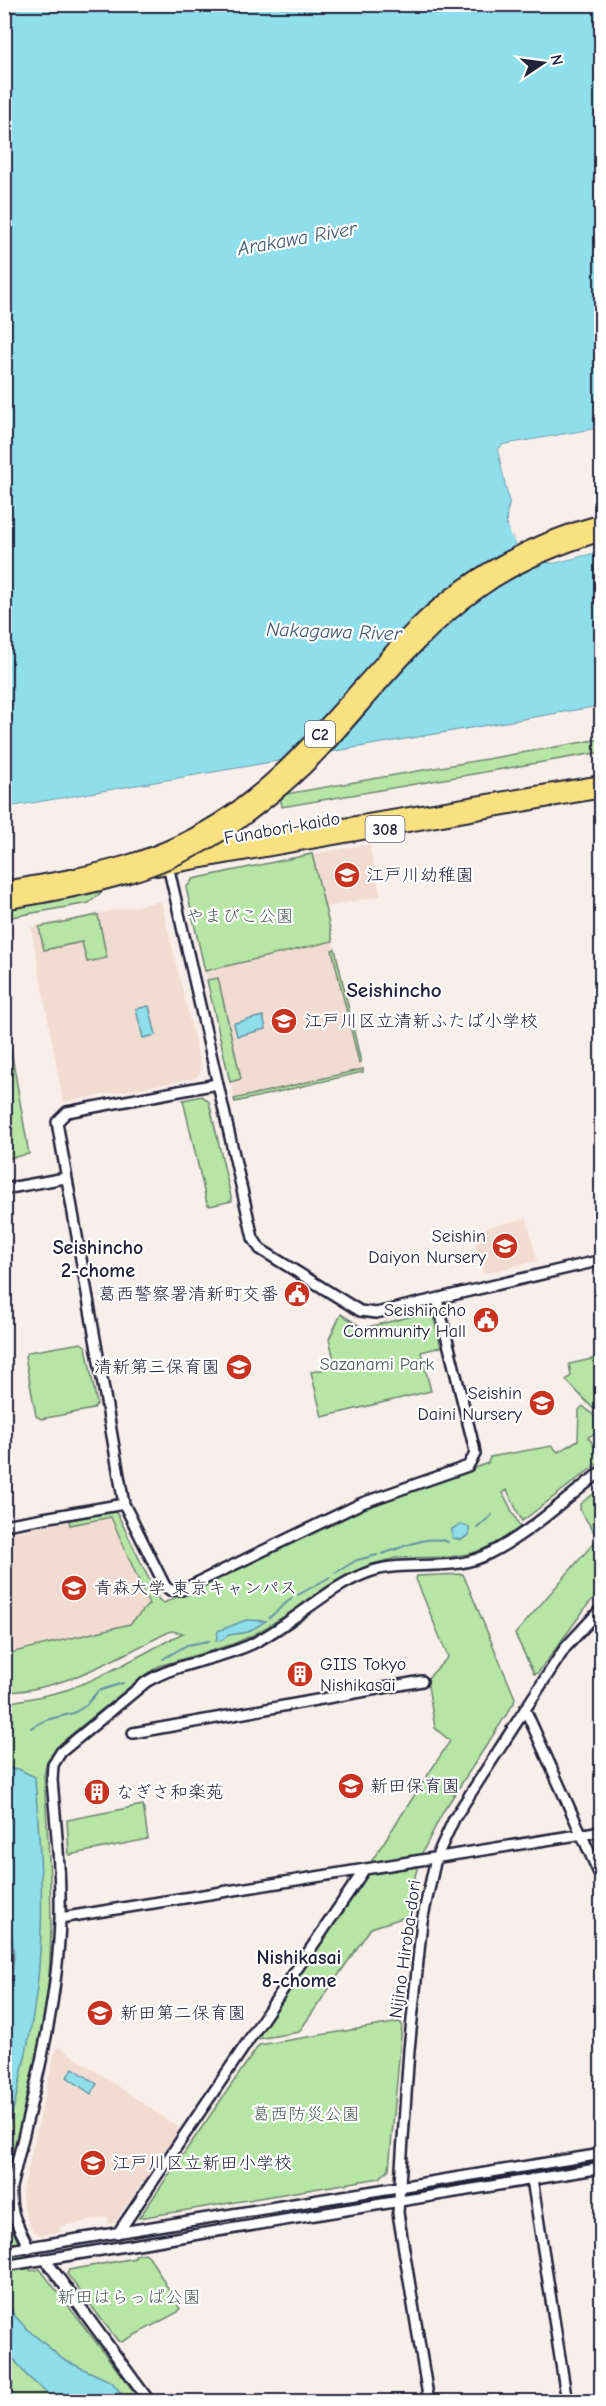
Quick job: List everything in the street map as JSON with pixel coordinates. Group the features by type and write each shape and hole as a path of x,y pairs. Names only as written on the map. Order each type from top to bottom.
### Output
{"highway":[{"name":"C2","path":"4,887 104,871 130,864 175,846 221,820 258,793 288,766 338,715 414,628 451,595 489,568 514,554 561,534 602,522"},
{"name":"C2","path":"4,902 121,879 164,863 202,845 238,822 322,750 414,646 458,605 494,579 520,565 547,552 602,533"}],"main road":[{"name":"Funabori-kaido","path":"4,896 167,861 602,782"},
{"name":"Funabori-kaido","path":"4,887 602,791"}],"street":[{"path":"167,861 253,1238 260,1249 360,1311 376,1313 602,1260"},
{"path":"218,1084 63,1114 56,1128 124,1503 161,1581 170,1590 182,1590 362,1503 468,1466 475,1454 474,1447 437,1299"},
{"path":"4,1189 65,1178"},
{"path":"29,2248 14,2221 11,2187 47,2035 55,1978 60,1918 52,1780 53,1765 61,1752 160,1673 250,1645 361,1575 392,1567 455,1563 482,1557 521,1534 602,1471"},
{"path":"4,1525 124,1503"},
{"name":"Nijino Hiroba-dori","path":"429,2402 399,2224 398,2201 409,2050 422,1921 435,1858 454,1820 565,1648 602,1608"},
{"path":"133,1733 422,1682"},
{"path":"525,1709 602,1880"},
{"path":"60,1918 602,1831"},
{"path":"118,2233 363,1870"},
{"path":"4,2251 602,2154"},
{"path":"4,2266 602,2168"},
{"path":"532,2179 567,2402"},
{"path":"45,2259 150,2402"}],"shaded area":[{"name":"江戸川幼稚園","path":"369,844 381,896 325,907 312,854"},
{"path":"161,901 202,1070 196,1078 63,1102 31,927"},
{"name":"江戸川区立清新ふたば小学校","path":"333,941 363,1072 235,1102 205,971"},
{"name":"Seishin Daiyon Nursery","path":"527,1218 537,1261 483,1274 472,1231"},
{"name":"青森大学 東京キャンパス","path":"112,1514 151,1605 130,1627 5,1652 5,1533"},
{"name":"江戸川区立新田小学校","path":"60,2047 178,2127 178,2132 115,2222 109,2224 107,2217 60,2227 60,2232 40,2235 34,2232 29,2224 22,2194 56,2048"}],"green space":[{"path":"601,739 601,752 282,807 280,795"},
{"name":"やまびこ公園","path":"312,854 333,941 205,971 186,888 193,879"},
{"path":"104,890 89,903 5,918 5,909"},
{"path":"98,915 107,958 87,962 82,942 44,950 39,927"},
{"path":"335,949 361,1062 359,1063 332,950"},
{"path":"218,978 241,1079 230,1082 207,980"},
{"path":"5,1015 29,1154 4,1159"},
{"path":"363,1069 363,1072 235,1102 234,1099"},
{"path":"202,1096 209,1102 232,1201 210,1206 207,1204 183,1100"},
{"name":"Sazanami Park","path":"426,1313 434,1319 441,1347 421,1352 431,1391 322,1417 311,1372 325,1369 331,1364 333,1355 329,1339 341,1314 363,1328"},
{"path":"81,1343 86,1347 97,1404 93,1409 41,1419 36,1416 25,1356 29,1352"},
{"path":"601,1357 601,1417 566,1380 571,1376 569,1364"},
{"path":"583,1406 601,1422 601,1430 588,1437 595,1447 601,1445 601,1461 522,1521 507,1490 503,1493 520,1527 496,1544 473,1553 450,1557 396,1558 369,1565 255,1634 233,1644 159,1666 143,1676 62,1742 47,1761 44,1776 51,1901 49,1976 37,2055 6,2186 7,2209 13,2230 31,2271 40,2269 141,2401 5,2401 5,1703 69,1689 112,1670 183,1633 171,1631 91,1670 49,1685 6,1692 5,1654 130,1624 149,1604 111,1517 70,1525 69,1520 114,1512 118,1515 159,1600 164,1603 356,1510 488,1463 490,1457 552,1446 558,1452 578,1440 579,1410"},
{"path":"601,1488 601,1592 589,1603 538,1673 534,1674 515,1634 598,1538 580,1510 580,1504"},
{"path":"463,1574 515,1698 514,1703 443,1812 422,1853 415,1876 412,1915 371,1928 299,2032 257,2039 450,1741 435,1728 427,1679 448,1657 416,1579 417,1576"},
{"path":"143,1805 148,1839 69,1855 67,1820"},
{"name":"葛西防災公園","path":"400,2022 402,2025 389,2169 380,2178 139,2218 259,2045"},
{"name":"新田はらっぱ公園","path":"145,2253 149,2256 180,2309 122,2342 118,2341 67,2274 69,2270 135,2258 135,2255"}],"water":[{"path":"5,5 601,5 601,428 503,445 498,450 510,504 506,523 517,547 544,562 554,563 601,551 601,706 5,808"},
{"path":"149,1006 156,1035 143,1038 136,1009"},
{"path":"263,1016 266,1029 237,1036 234,1023"},
{"path":"461,1524 469,1527 469,1535 461,1540 452,1538 452,1529"},
{"path":"246,1620 266,1621 248,1632 229,1635 216,1641 218,1631"},
{"path":"5,1766 14,1770 16,1768 35,1777 41,1907 40,1951 35,2000 27,2048 5,2144 4,2034 14,1957 5,1901"},
{"path":"73,2068 97,2084 91,2094 67,2077"},
{"path":"4,2255 11,2288 7,2289 9,2305 14,2315 64,2360 112,2382 127,2401 56,2401 27,2376 5,2348"}],"pier":[{"path":"601,428 602,431 504,447 501,451 513,504 509,523 513,538 527,553 554,560 601,548 601,551 554,563 535,560 517,547 509,533 507,514 510,504 498,450 503,445"},
{"path":"602,706 602,709 4,811 5,808"}],"waterway":[{"path":"477,1528 492,1515"},
{"path":"382,1554 423,1541 448,1542"},
{"path":"335,1573 357,1560 377,1555"},
{"path":"298,1595 330,1577"},
{"path":"269,1618 292,1598"},
{"path":"163,1659 187,1645 209,1641"},
{"path":"31,1728 46,1720 74,1713 85,1706 98,1691 123,1683"}],"place":[{"name":"江戸川幼稚園","path":"347,875"},
{"name":"江戸川区立清新ふたば小学校","path":"284,1021"},
{"name":"Seishin Daiyon Nursery","path":"505,1246"},
{"name":"葛西警察署清新町交番","path":"297,1294"},
{"name":"Seishincho Community Hall","path":"486,1320"},
{"name":"清新第三保育園","path":"239,1367"},
{"name":"Seishin Daini Nursery","path":"542,1403"},
{"name":"青森大学 東京キャンパス","path":"74,1588"},
{"name":"GIIS Tokyo Nishikasai","path":"300,1674"},
{"name":"新田保育園","path":"351,1786"},
{"name":"なぎさ和楽苑","path":"97,1792"},
{"name":"新田第二保育園","path":"100,2013"},
{"name":"江戸川区立新田小学校","path":"93,2163"}],"district":[{"name":"Seishincho","path":"394,990"},
{"name":"Seishincho 2-chome","path":"98,1258"},
{"name":"Nishikasai 8-chome","path":"299,1968"}],"water label":[{"name":"Arakawa River","path":"297,238"},
{"name":"Nakagawa River","path":"334,631"}]}
